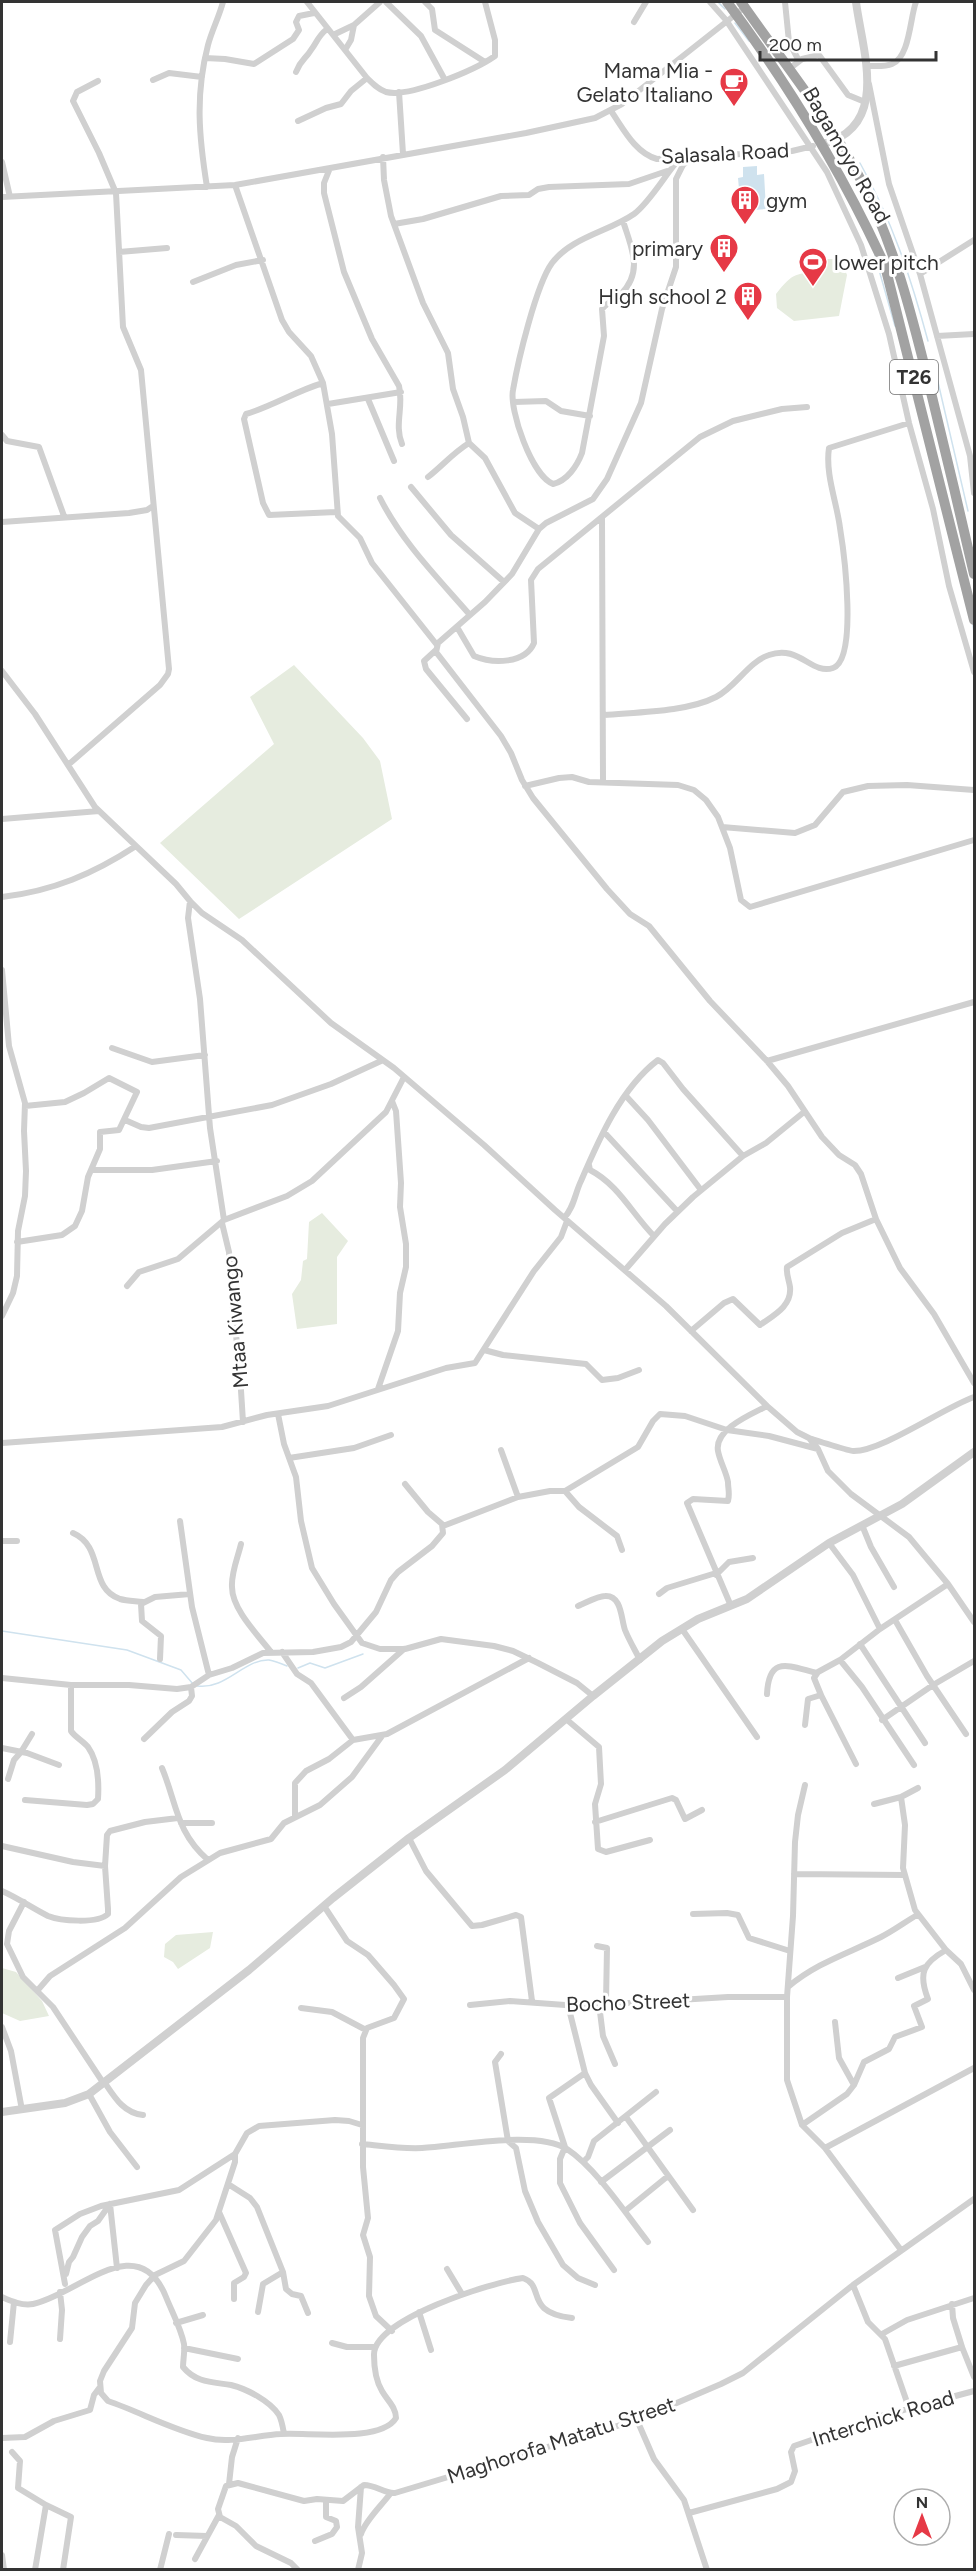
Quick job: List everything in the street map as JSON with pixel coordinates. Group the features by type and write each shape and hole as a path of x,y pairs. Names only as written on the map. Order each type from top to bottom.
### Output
{"highway":[{"name":"Bagamoyo Road","path":"727,2 740,7 789,69 862,181 897,266 927,375 975,574"},
{"name":"Bagamoyo Road","path":"740,7 823,144 865,222 885,266 975,620"}],"street":[{"path":"207,187 198,119 205,58 223,2"},
{"path":"307,2 367,78 384,91 399,92 446,80 495,56 485,2"},
{"path":"333,35 354,25 380,2"},
{"path":"386,2 421,36 446,80"},
{"path":"425,2 432,9 435,30 485,62"},
{"path":"634,22 646,2"},
{"path":"710,2 726,20 833,182 869,267 889,334 909,423 933,509 949,586 975,672"},
{"path":"785,2 789,42 799,61"},
{"path":"823,144 837,140 854,124 865,102 868,66 856,2"},
{"path":"868,66 889,65 899,59 908,38 916,2"},
{"path":"2,197 116,193 235,185 577,123 611,111 740,7"},
{"path":"205,58 225,59 247,64 260,61 293,39 299,30 296,22 299,16 314,13"},
{"path":"345,50 351,40 354,25"},
{"path":"296,72 302,58 310,52 318,36 327,29"},
{"path":"789,69 799,61 819,55 848,95 865,102"},
{"path":"153,80 169,73 202,77"},
{"path":"298,121 341,104 351,91 367,78"},
{"path":"868,80 889,184 909,236 920,274 970,456 975,493"},
{"path":"68,765 160,686 168,674 141,370 124,334 116,193 99,153 72,101 77,92 98,81"},
{"path":"399,92 403,154"},
{"name":"Salasala Road","path":"611,111 637,147 646,154 661,159 792,151 823,144"},
{"path":"467,719 426,669 424,661 518,566 539,529 546,523 589,502 598,494 637,417 662,309 676,267 677,174 683,165 694,156"},
{"path":"623,221 635,262 625,289 602,309 604,336 580,459 564,479 553,484 545,479 531,458 520,427 513,389 539,289 549,268 559,255 639,210 681,157"},
{"path":"383,158 387,197 394,224 423,303 448,353 453,389 469,443 485,458 515,513 539,529"},
{"path":"2,162 10,197"},
{"path":"330,168 324,183 324,193 344,272 372,339 397,380 401,392 398,428 402,444"},
{"path":"394,224 423,219 501,196 529,195 538,189 629,184 668,171"},
{"path":"235,185 282,320 289,332 310,356 323,383 332,434 336,512 360,538 372,563 501,736 525,786 607,889 630,914 649,926 710,1001 767,1061 788,1086 831,1148 855,1165 861,1174 876,1219 900,1268 934,1314 975,1383"},
{"path":"920,274 975,240"},
{"path":"119,252 167,248"},
{"path":"193,282 236,265 263,260"},
{"path":"937,336 975,334"},
{"path":"323,383 295,392 274,404 246,414 244,419 263,503 269,515 336,512"},
{"path":"328,404 401,392"},
{"path":"368,399 394,461"},
{"path":"514,402 546,401 561,411 590,416"},
{"path":"457,627 474,656 509,660 525,656 534,643 531,586 533,576 673,457 714,429 733,421 762,414 795,407 807,408"},
{"path":"604,715 680,707 716,697 761,659 777,652 798,655 820,669 831,669 838,666 844,656 847,636 847,591 829,448 909,423"},
{"path":"2,435 7,441 40,448 64,516"},
{"path":"428,477 444,465 454,452 469,443"},
{"path":"411,487 451,535 504,582"},
{"path":"380,498 392,519 424,563 470,615"},
{"path":"2,522 129,513 147,510 153,506"},
{"path":"602,518 603,782"},
{"path":"2,671 35,714 99,811 176,884 190,902 214,922 233,932 331,1023 404,1077 484,1145 625,1270 797,1432 850,1451 870,1449 954,1404 975,1396"},
{"path":"525,786 559,778 603,782 643,782 687,787 706,800 718,816 730,848 741,900 746,906 754,908 975,840"},
{"path":"722,827 795,833 815,825 843,792 868,786 907,785 975,790"},
{"path":"2,819 99,811"},
{"path":"2,897 62,885 110,863 136,846"},
{"name":"Mtaa Kiwango","path":"190,902 188,918 200,999 210,1117 223,1221 230,1252 232,1312 239,1359 243,1422"},
{"path":"2,970 5,1022 25,1106 25,1197 17,1242 17,1276 13,1293 2,1316"},
{"path":"767,1061 975,1002"},
{"path":"112,1048 152,1062 172,1061 205,1054"},
{"path":"2,1443 184,1432 279,1413 328,1406 446,1368 473,1364 503,1317 561,1237 566,1220 604,1132 626,1096 641,1076 660,1060 743,1156"},
{"path":"124,1120 149,1128 272,1105 331,1084 381,1061"},
{"path":"127,1286 139,1272 178,1259 223,1221 287,1196 312,1181 387,1112 404,1077"},
{"path":"17,1242 62,1235 72,1229 82,1211 84,1191 100,1149 100,1132 119,1130 137,1091 109,1078 84,1094 65,1102 25,1106"},
{"path":"626,1096 648,1120 701,1190"},
{"path":"378,1389 398,1330 399,1302 407,1255 400,1207 401,1173 396,1111 392,1101"},
{"path":"625,1270 677,1211 743,1156 766,1143 804,1112"},
{"path":"604,1132 677,1211"},
{"path":"91,1170 152,1170 217,1161"},
{"path":"589,1165 590,1170 601,1176 629,1203 654,1236"},
{"path":"691,1331 724,1303 733,1299 760,1325 780,1311 788,1300 790,1290 787,1267 826,1241 876,1219"},
{"path":"484,1350 503,1355 586,1364 602,1380 618,1378 639,1370"},
{"path":"731,1606 687,1503 693,1499 728,1501 727,1477 718,1446 734,1423 767,1406"},
{"path":"279,1413 284,1443 296,1477 301,1521 312,1568 356,1637 372,1647 405,1649 434,1640 494,1646 529,1658 577,1683 593,1696"},
{"path":"443,1526 518,1497 550,1491 565,1491 638,1447 653,1421 660,1414 685,1416 727,1430 769,1436 818,1449"},
{"path":"289,1458 354,1448 392,1435"},
{"path":"809,1438 818,1449 828,1471 878,1515 909,1537 948,1584 975,1622"},
{"path":"501,1450 518,1497"},
{"path":"2,2112 73,2102 104,2084 249,1970 409,1838 505,1770 593,1696 682,1629 698,1618 747,1599 830,1543 902,1504 975,1452"},
{"path":"2,1678 71,1685 191,1688 208,1675 271,1652 332,1650 346,1645 356,1637 380,1606 391,1580 443,1533 443,1526 405,1484"},
{"path":"565,1491 579,1507 594,1516 605,1529 617,1536 622,1550"},
{"path":"180,1521 190,1594 208,1675"},
{"path":"862,1525 871,1547 894,1587"},
{"path":"73,1533 85,1539 90,1546 102,1584 119,1598 143,1602 156,1597 190,1594"},
{"path":"2,1541 17,1541"},
{"path":"830,1543 853,1575 880,1629"},
{"path":"241,1544 232,1582 232,1592 239,1610 271,1652"},
{"path":"659,1594 667,1588 716,1574 729,1562 753,1558"},
{"path":"856,1764 821,1695 814,1678 817,1672 840,1660 880,1629 948,1584"},
{"path":"578,1606 602,1596 609,1596 615,1600 625,1629 640,1660"},
{"path":"143,1602 140,1611 142,1621 161,1638 160,1659"},
{"path":"895,1620 906,1643 966,1734"},
{"path":"682,1629 757,1737"},
{"path":"860,1644 925,1743"},
{"path":"344,1698 361,1687 405,1649"},
{"path":"282,1652 297,1674 311,1683 353,1740"},
{"path":"295,1817 295,1788 298,1779 306,1771 329,1759 353,1740 382,1736 409,1724 529,1658"},
{"path":"840,1660 862,1687 914,1765"},
{"path":"882,1720 933,1685 975,1661"},
{"path":"767,1694 768,1676 772,1669 778,1666 817,1672"},
{"path":"25,1800 87,1805 93,1804 98,1799 99,1785 94,1758 87,1746 71,1731 71,1685"},
{"path":"144,1739 172,1712 189,1701 192,1696 191,1688"},
{"path":"805,1725 808,1699 821,1695"},
{"path":"566,1719 599,1747 601,1784 595,1804 597,1846 603,1852 650,1840"},
{"path":"8,1779 14,1760 32,1734"},
{"path":"37,1991 50,1976 119,1933 165,1889 208,1860 237,1846 271,1839 284,1823 320,1806 352,1777 382,1736"},
{"path":"2,1748 59,1765"},
{"path":"162,1768 179,1820 191,1844 208,1860"},
{"path":"805,1785 798,1815 794,1874 787,1997 786,2069 802,2125 825,2148 901,2250"},
{"path":"874,1804 902,1797 918,1788"},
{"path":"902,1797 905,1825 903,1868 917,1915 930,1927 946,1950 961,1964 975,1990"},
{"path":"595,1822 672,1798 676,1800 686,1819 702,1810"},
{"path":"2,1891 54,1918 82,1921 103,1918 108,1914 105,1866 107,1835 110,1831 145,1822 179,1820 212,1823"},
{"path":"409,1838 426,1871 472,1926 516,1915 521,1917 532,2001"},
{"path":"2,1846 73,1862 105,1866"},
{"path":"794,1874 905,1875"},
{"path":"24,1902 6,1942 23,1977 63,2021 104,2084 122,2106 132,2113 143,2115"},
{"path":"324,1906 347,1941 368,1956 404,1999 394,2018 366,2030 363,2038 363,2182 368,2218 363,2235 370,2257 369,2296 376,2316 392,2331"},
{"path":"693,1914 727,1912 738,1915 749,1938 790,1951"},
{"path":"788,1987 800,1977 830,1960 880,1938 917,1915"},
{"path":"597,1946 606,1946 607,1950 603,2036 615,2064"},
{"path":"898,1978 925,1967 931,1959 946,1950"},
{"path":"802,2125 843,2098 854,2085 864,2062 890,2048 895,2037 922,2026 914,2006 928,1999 924,1988 925,1967"},
{"name":"Bocho Street","path":"470,2005 532,2001 546,2005 568,2006 787,1997"},
{"path":"568,2006 585,2073 618,2123"},
{"path":"301,2008 310,2007 332,2012 366,2030"},
{"path":"835,2022 839,2058 854,2085"},
{"path":"2,2027 11,2051 22,2110"},
{"path":"501,2054 495,2062 508,2141 516,2148 525,2191 553,2251 571,2273 595,2285"},
{"path":"825,2148 975,2068"},
{"path":"585,2073 549,2098 564,2147 560,2159 560,2183 584,2228 614,2270"},
{"path":"582,2163 588,2157 594,2141 656,2092"},
{"path":"89,2094 110,2132 137,2167"},
{"path":"626,2118 693,2210"},
{"path":"362,2125 335,2120 259,2126 247,2133 235,2154 228,2184 212,2227 184,2261 155,2275 135,2303 134,2324 104,2371 100,2388 103,2397 108,2401 190,2433 221,2440 284,2434 354,2434 384,2428 394,2422 396,2414 380,2386 375,2364 375,2347"},
{"path":"601,2182 670,2130"},
{"path":"362,2144 421,2148 531,2139 564,2147 601,2182 648,2242"},
{"path":"68,2286 55,2230 80,2214 110,2203 154,2197 179,2190 235,2154"},
{"path":"625,2211 668,2176"},
{"path":"228,2184 250,2198 257,2207 283,2272 286,2289 292,2294 301,2296 308,2313"},
{"name":"Maghorofa Matatu Street","path":"390,2494 637,2420 744,2373 853,2285 975,2199"},
{"path":"110,2203 117,2268"},
{"path":"68,2286 69,2262 74,2257 80,2241 110,2203"},
{"path":"219,2212 246,2273 234,2283 234,2299"},
{"path":"2,2297 14,2302 34,2304 99,2273 117,2268 141,2267 155,2275 160,2283 184,2348 183,2367 191,2375 205,2381 240,2388 262,2400 280,2416 284,2434"},
{"path":"447,2269 462,2294"},
{"path":"258,2312 263,2284 283,2272"},
{"path":"332,2343 347,2347 375,2347 392,2331 419,2313 462,2294 523,2278 533,2285 539,2305 544,2310 572,2318"},
{"path":"853,2285 868,2322 882,2334 909,2408"},
{"path":"60,2292 63,2310 60,2339"},
{"path":"882,2334 907,2320 975,2298"},
{"path":"10,2342 14,2302"},
{"path":"952,2304 953,2318 962,2347 975,2377"},
{"path":"419,2313 425,2323 431,2350"},
{"path":"176,2323 203,2315"},
{"path":"894,2366 962,2347"},
{"path":"184,2348 238,2360"},
{"path":"2,2438 25,2437 54,2421 90,2409 94,2394 100,2388"},
{"name":"Interchick Road","path":"689,2513 777,2489 791,2482 795,2471 791,2452 794,2446 875,2417 975,2391"},
{"path":"637,2420 654,2459 681,2494 707,2570"},
{"path":"195,2559 219,2515 225,2488 229,2484 232,2457 238,2438"},
{"path":"12,2452 20,2461 18,2488 71,2517 63,2570"},
{"path":"229,2484 238,2483 304,2501 317,2499 343,2501 361,2487 369,2485 390,2494 378,2511 365,2522 359,2539"},
{"path":"358,2570 362,2553 359,2539 361,2487"},
{"path":"315,2541 332,2534 337,2527 336,2521 326,2517 326,2501"},
{"path":"35,2570 46,2505"},
{"path":"219,2515 236,2526 256,2546 291,2563 298,2570"},
{"path":"160,2570 172,2534 207,2536"},
{"path":"2,2555 4,2570"}],"shaded area":[{"name":"lower pitch","path":"826,259 841,259 847,275 839,316 794,321 777,308 776,294 787,281 796,275 822,270"},
{"path":"294,665 363,738 380,761 392,819 239,919 160,843 274,744 250,697"},
{"path":"322,1213 348,1241 337,1257 337,1324 297,1329 292,1294 301,1280 303,1261 307,1259 309,1222"},
{"path":"213,1932 210,1948 178,1969 173,1962 164,1957 165,1944 176,1935"},
{"path":"2,1968 16,1972 42,2001 49,2016 20,2021 2,2013"}],"water":[{"path":"757,166 757,175 764,174 766,209 741,211 738,178 743,177 743,167"}],"waterway":[{"path":"718,2 725,9"},
{"path":"735,23 749,41"},
{"path":"860,163 882,206 900,250 928,341"},
{"path":"875,256 895,326"},
{"path":"934,365 968,511"},
{"path":"973,625 974,633"},
{"path":"2,1631 127,1650 181,1670 193,1684"},
{"path":"298,1668 310,1663 325,1668 363,1654"},
{"path":"197,1686 217,1683 260,1661 269,1660 287,1666"}],"place":[{"name":"Mama Mia - Gelato Italiano","path":"734,108"},
{"name":"gym","path":"745,226"},
{"name":"primary","path":"724,274"},
{"name":"lower pitch","path":"813,288"},
{"name":"High school 2","path":"748,322"}]}
